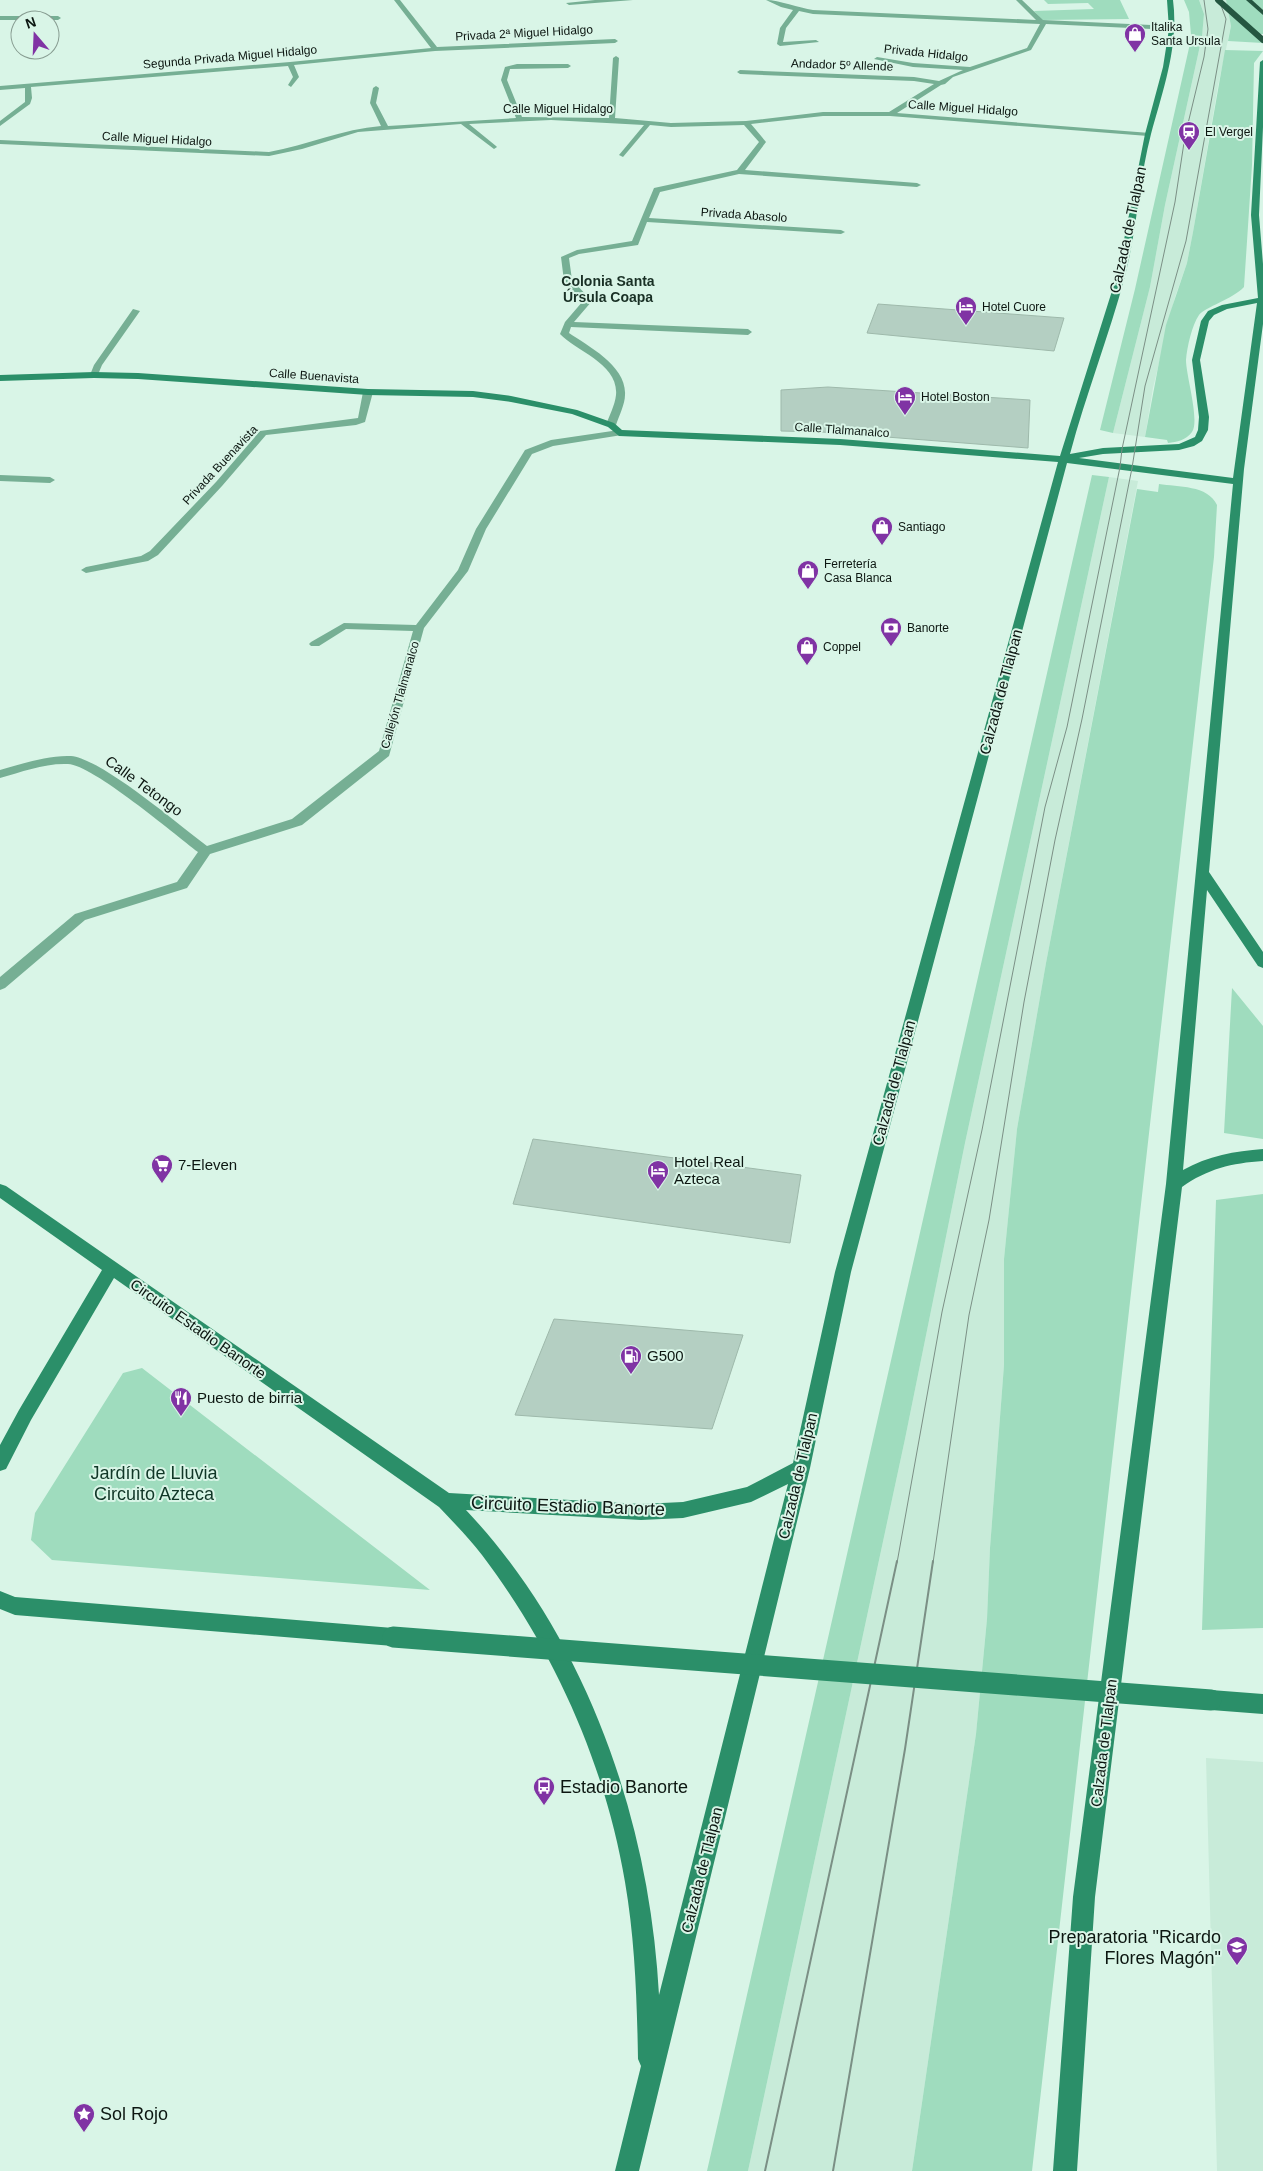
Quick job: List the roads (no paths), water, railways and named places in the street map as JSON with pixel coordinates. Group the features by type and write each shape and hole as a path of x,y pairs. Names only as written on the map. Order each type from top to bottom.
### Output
{"highway":[{"path":"1218,0 1263,40"},
{"path":"1249,0 1263,13"}],"main road":[{"name":"Calzada de Tlalpan","path":"627,2171 801,1468 843,1272 1063,459 1121,275 1148,134 1154,118 1174,28 1170,0"},
{"name":"Calzada de Tlalpan","path":"1065,2171 1084,1897 1174,1184 1238,482 1262,300 1259,212 1263,62"},
{"path":"1063,459 1102,450 1179,447 1191,444 1199,439 1203,430 1204,417 1196,360 1204,321 1211,313 1225,307 1262,300"},
{"name":"Calle Buenavista","path":"0,378 94,375 138,376 368,392 473,394 511,399 574,412 615,429"},
{"name":"Calle Tlalmanalco","path":"615,429 781,438 1063,459"},
{"path":"1063,459 1238,482"},
{"path":"1202,872 1263,963"},
{"path":"1174,1184 1192,1171 1213,1162 1237,1156 1263,1154"},
{"name":"Circuito Estadio Banorte","path":"0,1190 446,1501 489,1549 527,1602 562,1661 592,1727 612,1788 631,1857 641,1924 651,2079"},
{"path":"0,1463 25,1415 112,1268"},
{"name":"Circuito Estadio Banorte","path":"446,1501 640,1512 683,1510 751,1494 801,1468"},
{"path":"0,1600 14,1606 1263,1704"}],"street":[{"path":"397,0 434,49"},
{"path":"569,3 630,0"},
{"path":"769,0 797,9 856,14 1012,20 1044,24 1174,28"},
{"path":"1019,0 1044,24"},
{"path":"797,9 783,28 780,44 816,42"},
{"path":"890,114 943,83 951,76 1029,49 1044,24"},
{"name":"Privada 2ª Miguel Hidalgo","path":"434,49 615,41"},
{"name":"Segunda Privada Miguel Hidalgo","path":"0,88 290,64 434,49"},
{"path":"612,120 616,58"},
{"name":"Privada Hidalgo","path":"877,59 913,65 974,68"},
{"path":"290,64 296,77 291,85"},
{"path":"520,120 504,80 507,68 517,66 568,66"},
{"name":"Andador 5º Allende","path":"740,72 914,79 943,83"},
{"path":"0,124 28,103 28,86"},
{"path":"376,88 373,103 385,127"},
{"name":"Calle Miguel Hidalgo","path":"0,142 269,154 300,148 346,132 385,127 577,118 648,124 746,123 823,114 890,114 1148,134"},
{"path":"463,122 494,147"},
{"path":"739,172 763,142 746,123"},
{"path":"623,155 648,124"},
{"path":"615,429 621,394 617,380 607,363 564,334 568,324 588,301 568,281 565,257 577,252 635,243 657,190 739,172 917,185"},
{"name":"Privada Abasolo","path":"646,220 841,232"},
{"path":"94,375 98,365 136,311"},
{"path":"568,324 748,332"},
{"name":"Privada Buenavista","path":"86,570 144,559 154,553 220,484 264,433 362,420 368,392"},
{"name":"Callejón Tlalmanalco","path":"205,851 297,822 385,753 419,628 463,572 482,529 528,452 552,443 615,429"},
{"path":"0,478 50,480"},
{"path":"315,644 344,626 419,628"},
{"name":"Calle Tetongo","path":"0,774 38,763 71,760 99,771 205,851"},
{"path":"0,985 80,917 182,885 205,851"}],"tram line":[{"path":"897,1563 942,1312 982,1130 1045,807 1067,727 1120,467 1122,449 1175,202 1185,136 1204,57 1208,29 1204,0"},
{"path":"933,1563 969,1315 989,1220 1024,1002 1055,840 1082,719 1132,468 1145,386 1186,241 1226,19 1219,0"},
{"path":"765,2171 897,1561"},
{"path":"833,2171 905,1749 933,1561"}],"place":[{"name":"Italika Santa Ursula","path":"1135,53"},
{"name":"El Vergel","path":"1189,151"},
{"name":"Hotel Cuore","path":"966,326"},
{"name":"Hotel Boston","path":"905,416"},
{"name":"Santiago","path":"882,546"},
{"name":"Ferretería Casa Blanca","path":"808,590"},
{"name":"Banorte","path":"891,647"},
{"name":"Coppel","path":"807,666"},
{"name":"7-Eleven","path":"162,1184"},
{"name":"Hotel Real Azteca","path":"658,1190"},
{"name":"G500","path":"631,1375"},
{"name":"Puesto de birria","path":"181,1417"},
{"name":"Estadio Banorte","path":"544,1806"},
{"name":"Preparatoria \"Ricardo Flores Magón\"","path":"1237,1966"},
{"name":"Sol Rojo","path":"84,2133"}],"district":[{"name":"Colonia Santa Úrsula Coapa","path":"608,290"}],"park label":[{"name":"Jardín de Lluvia Circuito Azteca","path":"154,1484"}]}
